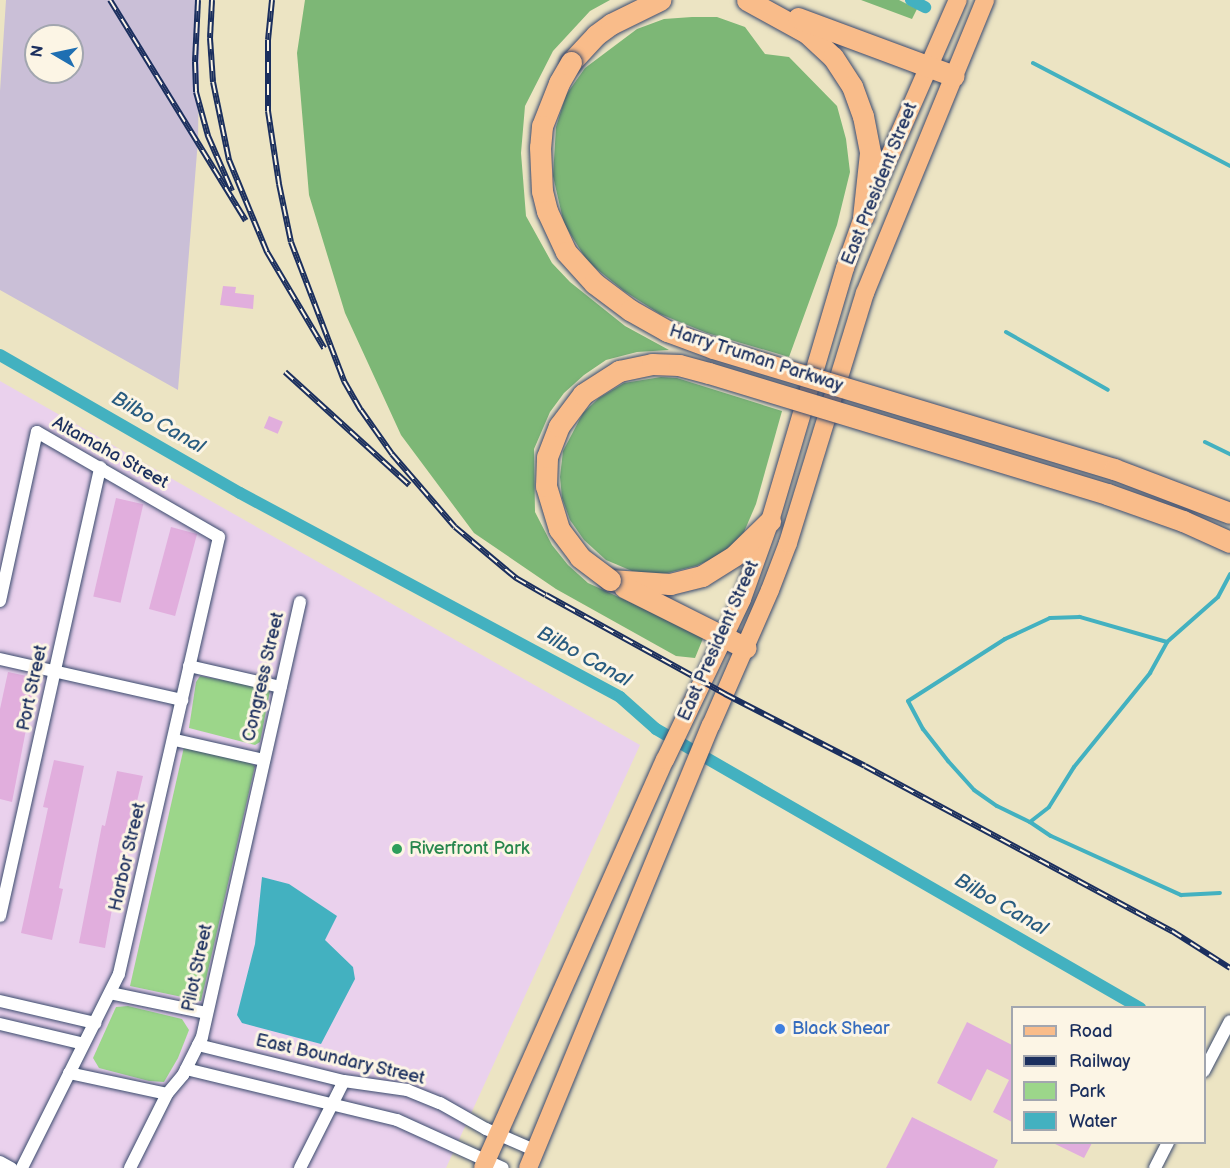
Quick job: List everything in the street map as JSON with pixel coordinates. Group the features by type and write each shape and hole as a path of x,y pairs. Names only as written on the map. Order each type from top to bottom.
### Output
{"highway":[{"name":"Harry Truman Parkway","path":"660,0 596,34 572,62 552,98 542,126 540,147 542,191 547,211 566,252 594,283 630,310 667,331 713,348 1114,469 1230,513"},
{"path":"748,0 954,76"},
{"path":"748,0 807,33 833,57 852,86 862,116 870,153 863,217"},
{"name":"Harry Truman Parkway","path":"746,648 610,580 579,557 559,529 546,486 547,457 559,426 583,394 619,371 652,364 679,366 710,373 1116,497 1183,521 1230,542"},
{"path":"610,580 670,584 702,576 735,555 771,521"}],"main road":[{"name":"East President Street","path":"484,1164 665,760 742,599 771,521 819,348 863,217 958,0"},
{"name":"East President Street","path":"528,1168 788,543 865,293 985,0"}],"street":[{"name":"Altamaha Street","path":"0,601 38,432 219,537"},
{"name":"Port Street","path":"0,916 100,467"},
{"name":"Harbor Street","path":"22,1168 119,974 175,740 189,666 219,537"},
{"name":"Congress Street","path":"264,760 300,602"},
{"path":"0,659 182,700"},
{"path":"189,666 281,687"},
{"path":"175,740 264,760"},
{"name":"Pilot Street","path":"130,1168 167,1094 186,1069 198,1045 264,760"},
{"path":"110,993 207,1013"},
{"path":"0,1001 95,1023"},
{"path":"1206,1067 1230,1021"},
{"path":"0,1024 84,1044"},
{"name":"East Boundary Street","path":"198,1045 344,1081 407,1090 440,1103 536,1151"},
{"path":"186,1069 334,1103 412,1125 484,1164 503,1168"},
{"path":"69,1073 167,1094"},
{"path":"300,1168 344,1081"},
{"path":"1155,1168 1167,1144"},
{"path":"0,1162 11,1168"}],"shaded area":[{"path":"6,0 200,0 198,140 178,390 0,290 0,91"},
{"path":"0,381 640,745 446,1168 0,1168"}],"green space":[{"path":"305,0 610,0 590,11 553,51 525,106 521,153 526,216 552,263 570,282 625,326 669,350 637,352 606,360 564,393 550,412 534,449 535,512 552,545 568,565 588,583 704,636 695,658 676,656 556,589 474,533 401,435 345,313 309,195 297,53"},
{"path":"861,0 899,0 917,9 912,19"},
{"path":"717,17 745,27 765,54 789,57 837,106 846,139 850,172 837,225 789,357 707,333 660,314 624,291 588,262 564,224 553,176 556,127 566,95 585,68 637,29 664,19"},
{"path":"661,377 677,378 782,411 756,504 744,532 723,554 696,566 659,575 632,571 606,560 584,540 570,520 562,498 560,477 563,451 583,413 599,398 624,383"},
{"path":"200,676 270,691 260,742 255,745 189,728 196,682"},
{"path":"184,747 247,761 255,766 201,1001 130,986"},
{"path":"128,1006 182,1019 189,1030 178,1058 164,1082 149,1081 99,1068 93,1058 116,1007"}],"water":[{"path":"262,877 289,884 337,916 325,940 353,967 355,979 321,1044 242,1023 237,1015 255,944"}],"building":[{"path":"223,286 236,287 235,293 254,295 253,309 220,305"},
{"path":"269,416 283,422 278,434 264,428"},
{"path":"116,498 143,504 121,603 93,596"},
{"path":"171,527 197,534 175,616 149,609"},
{"path":"8,672 36,678 12,802 0,799 0,709"},
{"path":"54,760 84,766 59,888 63,889 52,940 21,933 48,808 43,807"},
{"path":"117,771 143,776 114,898 105,948 79,943 102,825 105,826"},
{"path":"967,1022 1011,1044 1011,1121 993,1112 1009,1080 987,1069 971,1101 937,1083"},
{"path":"912,1117 998,1160 994,1168 886,1168"},
{"path":"1055,1144 1091,1144 1084,1158"}],"waterway":[{"path":"911,0 925,7"},
{"path":"1033,63 1230,166"},
{"path":"1006,332 1108,390"},
{"name":"Bilbo Canal","path":"0,355 240,493 620,697 656,729 1137,1006"},
{"path":"1205,442 1230,454"},
{"path":"1167,642 1218,597 1230,574"},
{"path":"1030,822 1049,807 1074,767 1150,673 1167,642 1080,617 1050,618 1005,639 908,701 923,729 948,761 974,790 997,806 1030,822 1051,836 1181,895 1220,893"}],"railway":[{"path":"110,0 246,221"},
{"path":"198,0 196,92 208,136 232,191"},
{"path":"212,0 210,38 213,82 229,160 267,252 324,348"},
{"path":"272,0 268,40 268,111 291,242 344,381 392,454 455,527 516,578 725,694 865,766 1172,931 1230,968"},
{"path":"285,372 409,485"}],"place":[{"name":"Riverfront Park","path":"397,849"},
{"name":"Black Shear","path":"780,1029"}]}
